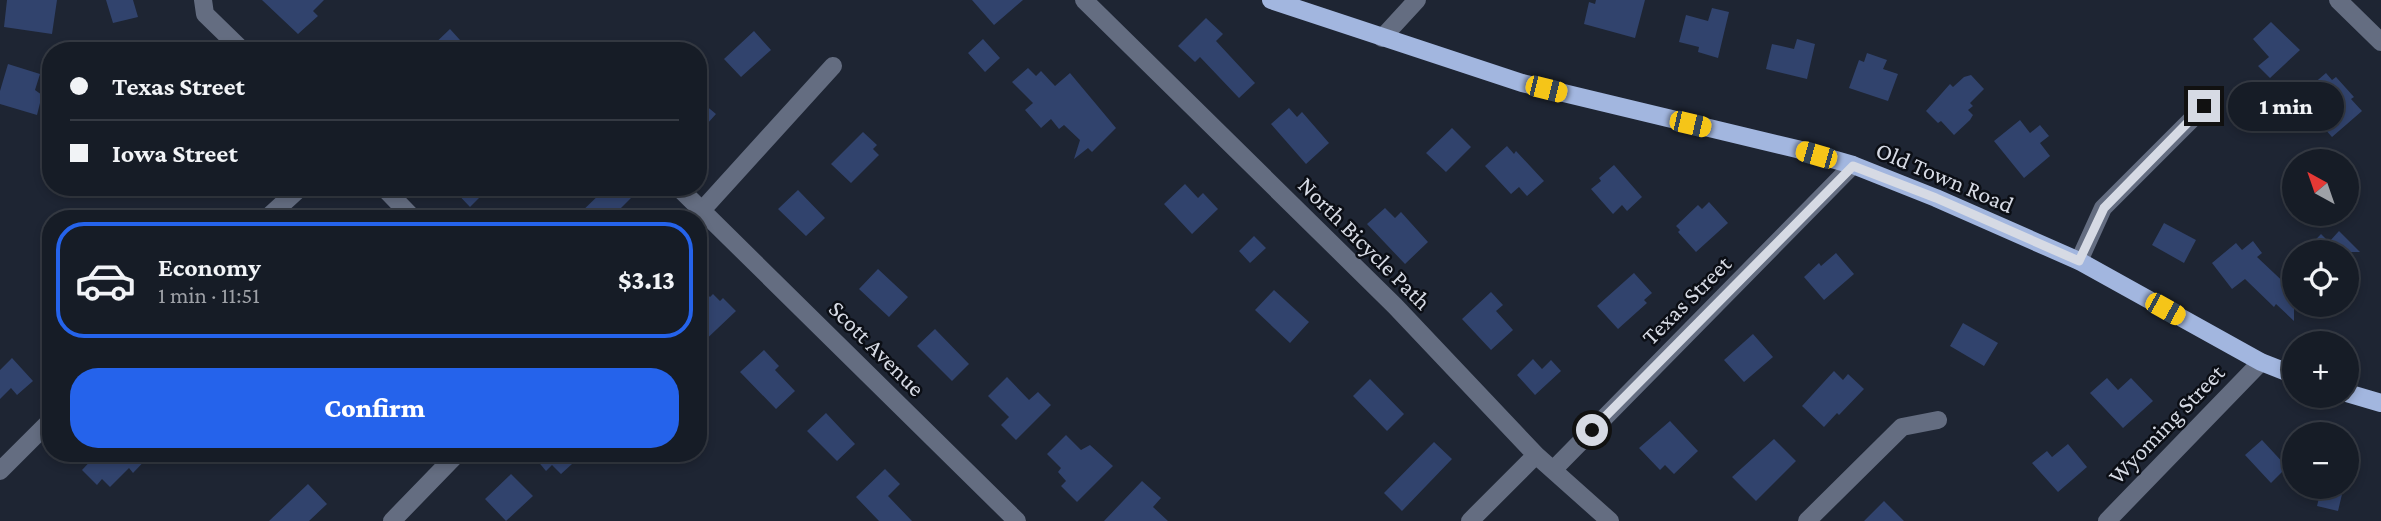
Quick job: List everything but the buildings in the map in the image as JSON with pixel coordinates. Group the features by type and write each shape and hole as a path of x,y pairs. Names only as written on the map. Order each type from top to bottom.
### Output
{"main road":[{"name":"Old Town Road","path":"1272,0 1522,83 1797,149 1853,166 1936,198 2079,261 2261,362 2282,370"},
{"path":"2359,396 2381,402"}],"street":[{"path":"203,0 205,14 234,42"},
{"name":"North Bicycle Path","path":"1084,0 1395,306 1536,455 1610,521"},
{"path":"1382,37 1417,0"},
{"path":"2338,0 2381,42"},
{"path":"703,210 833,66"},
{"path":"2079,261 2104,208 2204,106"},
{"name":"Texas Street","path":"1553,470 1853,166"},
{"path":"276,210 291,196"},
{"path":"392,196 405,210"},
{"name":"Scott Avenue","path":"707,224 1017,521"},
{"name":"Wyoming Street","path":"2107,521 2261,362"},
{"path":"1807,521 1902,427 1938,420"},
{"path":"0,471 42,429"},
{"path":"1470,521 1536,455"},
{"path":"391,521 449,462"}],"route":[{"path":"1592,430 1853,166 1936,198 2079,261 2104,208 2204,106"}]}
